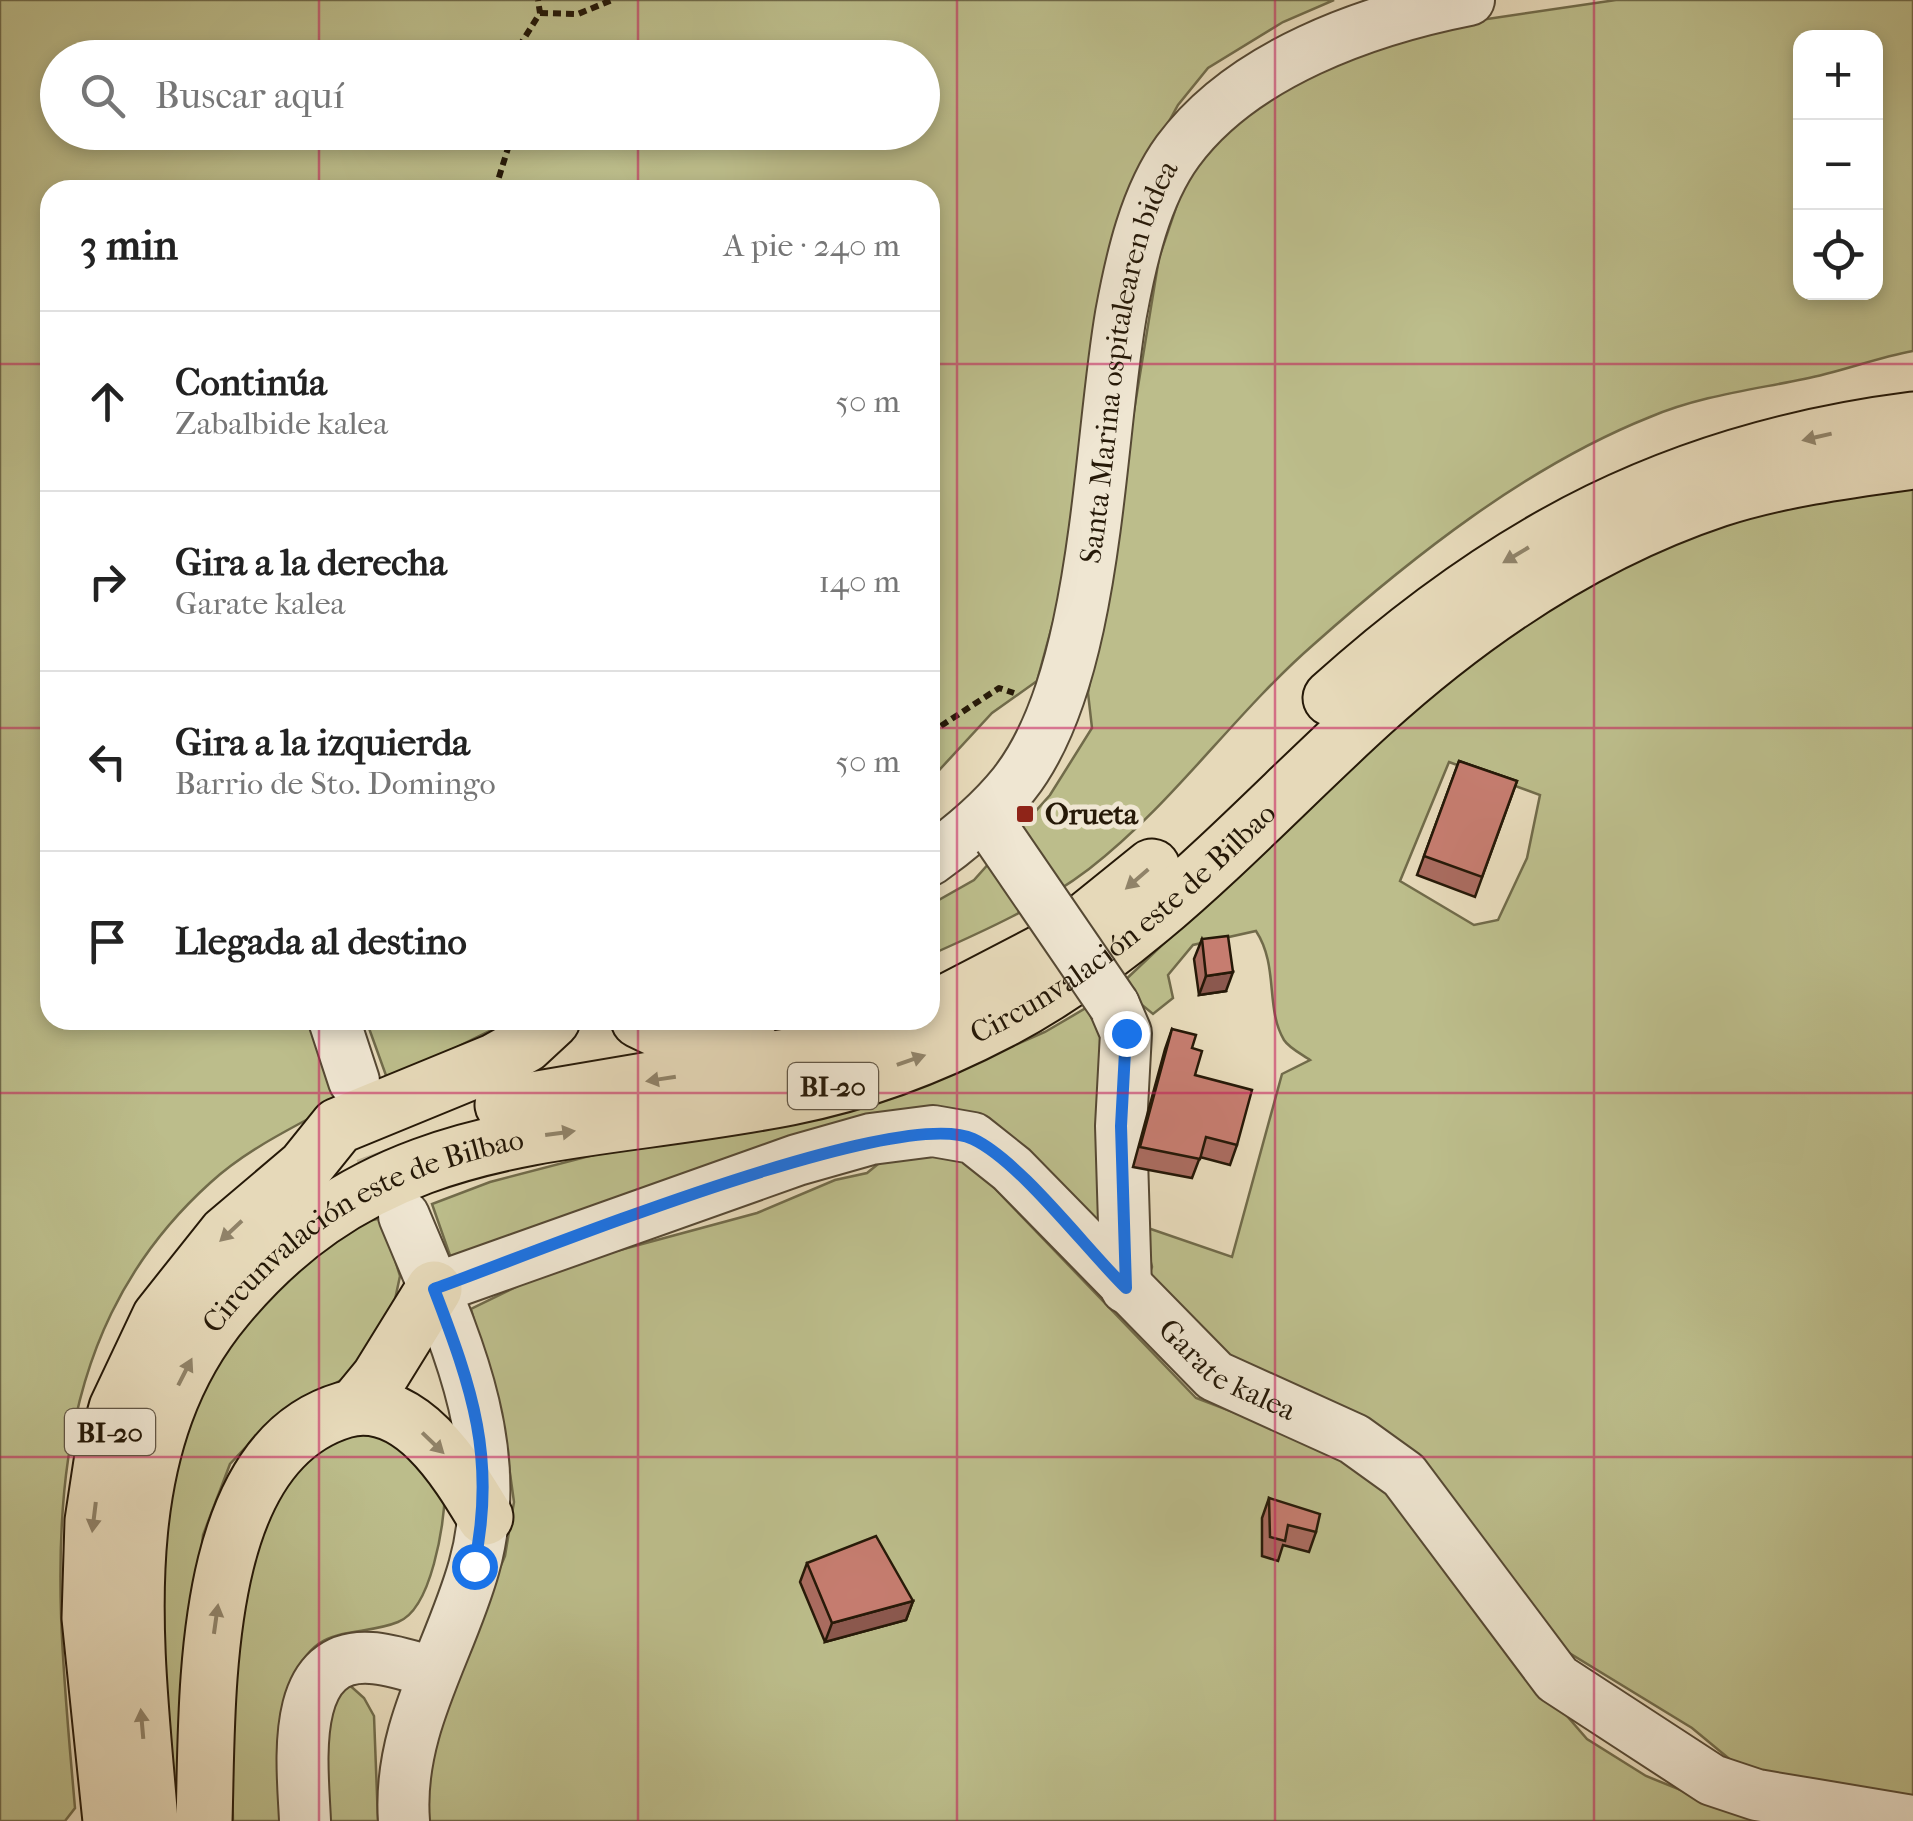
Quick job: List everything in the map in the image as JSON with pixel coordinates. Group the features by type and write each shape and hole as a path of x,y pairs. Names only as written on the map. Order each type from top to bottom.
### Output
{"main road":[{"name":"Circunvalación este de Bilbao","path":"940,1006 1053,947 1114,900 1414,626 1528,547 1584,516 1716,463 1855,428 1913,420"},
{"name":"Circunvalación este de Bilbao","path":"150,1821 134,1598 148,1474 163,1420 185,1369 221,1312 282,1245 357,1194 444,1155 526,1137 798,1096 926,1055 998,1022 1062,986 1118,945 1374,710 1513,600 1578,561 1717,500 1841,471 1913,462"},
{"path":"305,1167 338,1126 494,1062 526,1045 542,1030"},
{"path":"660,1030 792,1056"},
{"name":"Circunvalación este de Bilbao","path":"112,1821 89,1567 102,1462 117,1408 160,1317 226,1234 305,1167 412,1126 557,1094 792,1056 875,1030"},
{"path":"204,1821 210,1670 223,1572 249,1489 282,1449 331,1414 356,1406 380,1378 434,1289"},
{"path":"356,1406 406,1422 428,1436 453,1464 485,1517"}],"street":[{"name":"Santa Marina ospitalearen bidea","path":"940,855 992,826 1065,682 1092,543 1128,276 1146,214 1176,152 1212,113 1282,65 1425,8 1469,0"},
{"path":"992,826 1114,1005 1126,1033 1121,1126 1126,1288"},
{"path":"337,1030 354,1081"},
{"name":"Garate kalea","path":"434,1289 797,1160 871,1139 933,1131 973,1138 1012,1169 1215,1376 1354,1439 1404,1475 1557,1679 1712,1780 1757,1795 1913,1821"},
{"path":"404,1216 478,1414 485,1517 474,1566 432,1672 407,1755 402,1790 404,1821"},
{"path":"305,1821 302,1733 313,1689 337,1665 369,1657 432,1672"}],"path":[{"path":"523,40 540,13 538,0"},
{"path":"540,13 578,14 612,0"},
{"path":"498,180 507,150"},
{"path":"940,726 999,688 1055,705"}],"green space":[{"path":"0,0 1334,0 1283,22 1208,68 1178,105 1143,169 1061,593 1037,681 992,713 940,769 940,180 40,180 40,1030 313,1030 338,1103 255,1149 210,1183 150,1249 108,1320 81,1396 66,1475 61,1557 62,1640 75,1808 65,1821 0,1821"},
{"path":"1616,0 1913,0 1913,351 1669,410 1604,437 1515,487 1390,579 1313,645 1120,844 1089,869 1032,906 940,950 940,899 974,880 1050,795 1092,728 1088,693 1159,258 1182,190 1212,141 1258,99 1413,30"},
{"path":"1913,477 1913,1805 1744,1771 1692,1728 1566,1651 1447,1500 1234,1374 1144,1288 1152,1267 1142,1226 1232,1257 1282,1074 1310,1060 1286,1043 1278,1028 1267,958 1256,931 1193,945 1168,975 1173,998 1153,1014 1119,986 1379,739 1507,625 1655,539","holes":["1449,762 1540,795 1527,858 1498,920 1474,925 1400,881"]},
{"path":"1091,1005 1112,1035 1112,1261 980,1128 453,1264 432,1204 490,1182 628,1146 937,1079 1045,1032"},
{"path":"370,1030 492,1030 388,1081"},
{"path":"956,1154 983,1176 1196,1398 1343,1454 1406,1501 1541,1686 1587,1739 1646,1776 1718,1805 1781,1821 420,1821 430,1734 505,1556 514,1502 504,1430 471,1309 557,1267 757,1213 835,1180 867,1173 883,1160"},
{"path":"382,1218 400,1276 391,1318 363,1368 274,1417 230,1464 203,1535 189,1679 186,1821 172,1821 156,1618 175,1424 259,1296 350,1225"},
{"path":"392,1428 445,1491 439,1544 428,1584 410,1614 398,1622 326,1639 304,1659 296,1676 291,1705 285,1821 233,1821 229,1660 268,1488 322,1438"},
{"path":"345,1681 364,1698 374,1716 378,1821 324,1821 321,1717"}],"building":[{"path":"1459,761 1517,781 1482,877 1424,856"},
{"path":"1228,936 1233,972 1206,976 1202,939"},
{"path":"1172,1029 1196,1035 1192,1048 1202,1051 1195,1075 1252,1090 1237,1145 1206,1137 1200,1159 1140,1147"},
{"path":"1269,1498 1320,1514 1316,1532 1288,1525 1285,1541 1270,1537"},
{"path":"876,1536 913,1601 832,1623 807,1563"}],"tunnel":[{"path":"354,1081 404,1216"}],"place":[{"name":"Orueta","path":"1025,814"}],"route":[{"path":"474,1566 485,1517 478,1414 434,1289 797,1160 871,1139 933,1131 973,1138 1012,1169 1126,1288 1121,1126 1126,1033"}]}
